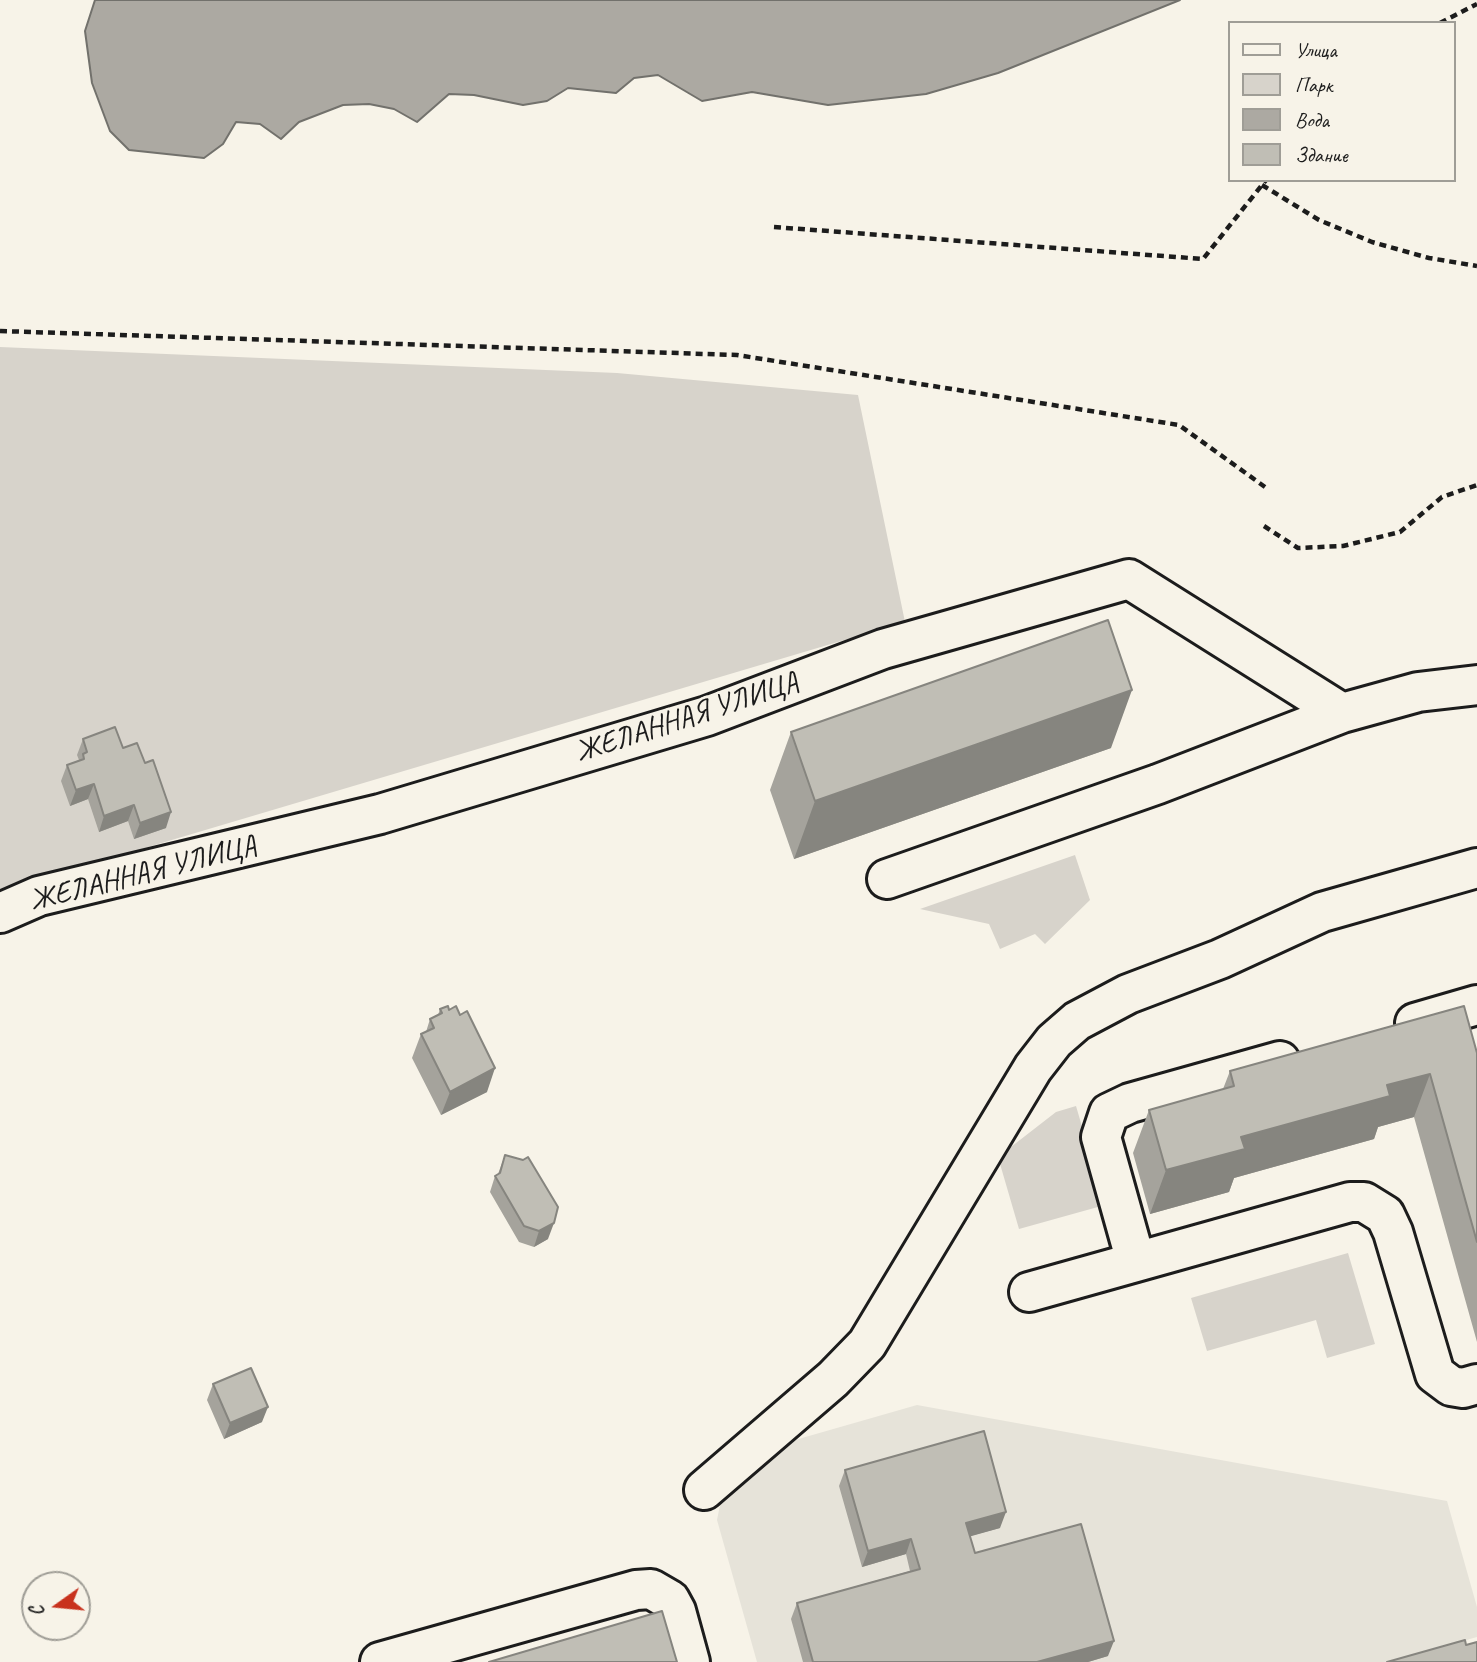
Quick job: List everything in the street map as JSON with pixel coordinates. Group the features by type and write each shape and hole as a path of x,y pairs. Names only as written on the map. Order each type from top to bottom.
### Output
{"street":[{"name":"ЖЕЛАННАЯ УЛИЦА","path":"0,913 39,896 380,814 707,716 883,649 1129,579 1342,713"},
{"path":"887,879 1158,784 1342,713 1418,692 1477,685"},
{"path":"704,1490 833,1379 867,1343 1033,1068 1054,1041 1077,1021 1128,994 1220,959 1322,912 1477,868"},
{"path":"1384,1032 1477,1005"},
{"path":"1136,1262 1101,1137 1103,1123 1109,1113 1130,1103 1317,1050"},
{"path":"1029,1292 1350,1202 1364,1202 1385,1215 1393,1231 1435,1374 1451,1386 1463,1388 1477,1384"},
{"path":"380,1662 636,1590 651,1589 670,1600 676,1611 690,1662"}],"path":[{"path":"1444,21 1477,4"},
{"path":"774,226 1203,258 1264,183 1319,220 1372,242 1429,258 1477,266"},
{"path":"0,331 737,355 1179,425 1265,487"},
{"path":"1264,526 1298,548 1343,546 1400,532 1442,497 1477,485"}],"shaded area":[{"path":"917,1405 1447,1501 1477,1607 1477,1637 1388,1662 757,1662 717,1520 720,1505 795,1440"}],"green space":[{"path":"0,347 617,373 858,395 905,622 54,875 0,901"},
{"path":"1075,855 1090,900 1045,944 1035,934 1000,949 989,924 920,909"},
{"path":"1076,1106 1105,1205 1019,1229 998,1157 1056,1112"},
{"path":"1348,1253 1375,1344 1327,1358 1316,1320 1207,1351 1191,1298"}],"water":[{"path":"95,0 1180,0 998,73 926,94 828,105 752,92 702,101 658,75 634,78 616,93 568,88 547,101 523,105 474,95 449,94 417,122 394,109 369,104 343,105 299,122 281,139 260,124 236,122 223,144 204,158 129,150 110,131 92,83 85,31"}],"building":[{"path":"1108,620 1132,690 815,801 791,732"},
{"path":"115,727 123,748 137,743 145,763 153,760 171,812 140,823 134,805 104,816 94,784 76,790 67,765 84,759 83,754 87,752 83,739"},
{"path":"448,1006 449,1010 456,1006 460,1015 467,1011 495,1068 450,1092 421,1034 434,1028 430,1019 442,1013 440,1009"},
{"path":"1464,1006 1477,1053 1477,1242 1430,1074 1387,1085 1390,1096 1241,1137 1245,1149 1166,1170 1149,1110 1234,1086 1230,1071"},
{"path":"505,1155 523,1160 528,1157 558,1207 554,1223 539,1231 524,1226 495,1176 500,1173"},
{"path":"251,1368 268,1407 230,1423 213,1384"},
{"path":"984,1431 1006,1512 966,1523 975,1553 1081,1524 1114,1641 1037,1662 813,1662 797,1603 920,1569 911,1539 868,1551 845,1470"},
{"path":"662,1611 677,1662 489,1662"},
{"path":"1465,1640 1466,1645 1477,1642 1477,1662 1387,1662"}]}
